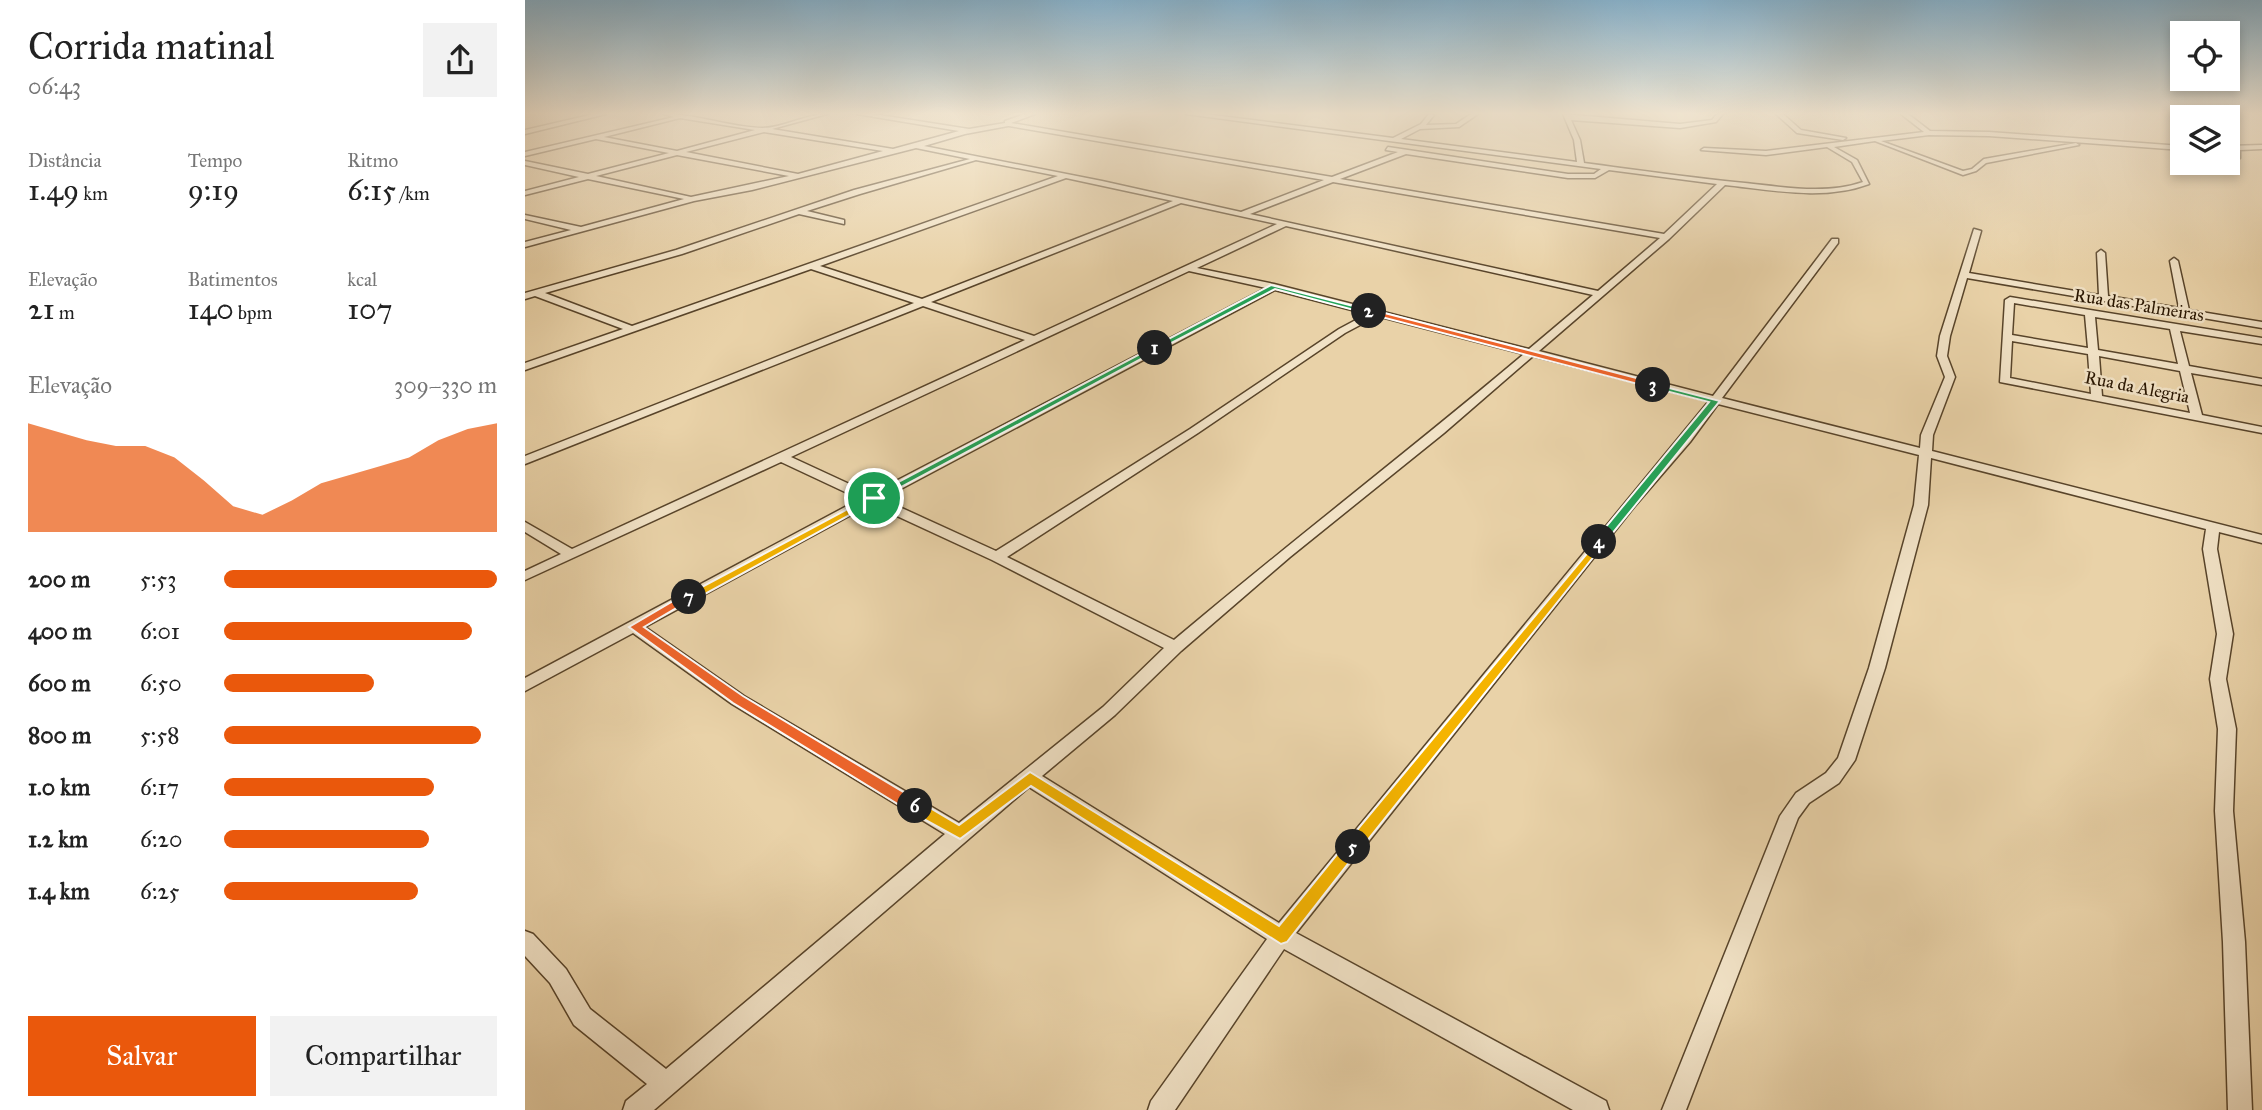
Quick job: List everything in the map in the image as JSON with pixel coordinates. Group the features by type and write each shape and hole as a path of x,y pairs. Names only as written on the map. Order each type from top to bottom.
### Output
{"street":[{"path":"537,166 693,199"},
{"path":"525,193 629,166"},
{"path":"750,166 801,176"},
{"path":"525,245 693,199 839,166"},
{"path":"528,293 666,256 799,212 955,166"},
{"path":"1013,166 1597,293"},
{"path":"1252,166 1666,237"},
{"path":"1243,214 1370,166"},
{"path":"1503,166 1576,176 1595,176 1608,169"},
{"path":"1586,166 1809,191 1855,187 1867,183 1858,166"},
{"path":"1943,166 1963,173 1974,170 1978,166"},
{"path":"525,366 1066,176"},
{"path":"635,1110 960,833 1109,711 1175,647 1530,354 1597,293 1666,237 1723,183"},
{"path":"525,460 1181,201"},
{"path":"799,212 841,222"},
{"path":"525,217 580,229"},
{"path":"525,576 1284,224"},
{"path":"1674,1110 1789,816 1797,800 1807,792 1827,784 1839,774 1846,760 1877,668 1918,518 1927,435 1949,377 1942,356 1957,289 1977,231"},
{"path":"1160,1110 1281,936 1715,401 1835,241"},
{"path":"2101,253 2104,299"},
{"path":"2174,261 2185,313"},
{"path":"811,266 1032,339"},
{"path":"1187,268 1274,287 2262,539"},
{"path":"1964,275 2262,325"},
{"path":"525,685 1274,287"},
{"path":"528,293 632,329"},
{"name":"Rua das Palmeiras","path":"2008,337 2010,300 2262,341"},
{"path":"997,557 1194,431 1342,331 1374,313"},
{"path":"2090,313 2097,397"},
{"path":"2174,326 2196,417"},
{"path":"2008,337 2262,382"},
{"name":"Rua da Alegria","path":"2008,337 2004,380 2262,430"},
{"path":"780,457 874,498 997,557 1175,647"},
{"path":"525,526 571,554"},
{"path":"2213,527 2210,549 2225,634 2218,679 2227,730 2224,811 2234,942 2240,1110"},
{"path":"635,627 738,700 960,833"},
{"path":"1030,778 1281,936 1597,1110"},
{"path":"525,941 558,976 582,1017 666,1084"}],"route":[{"path":"1274,287 1715,401 1281,936 1030,778 960,833 738,700 635,627 874,498 1274,287"}]}
